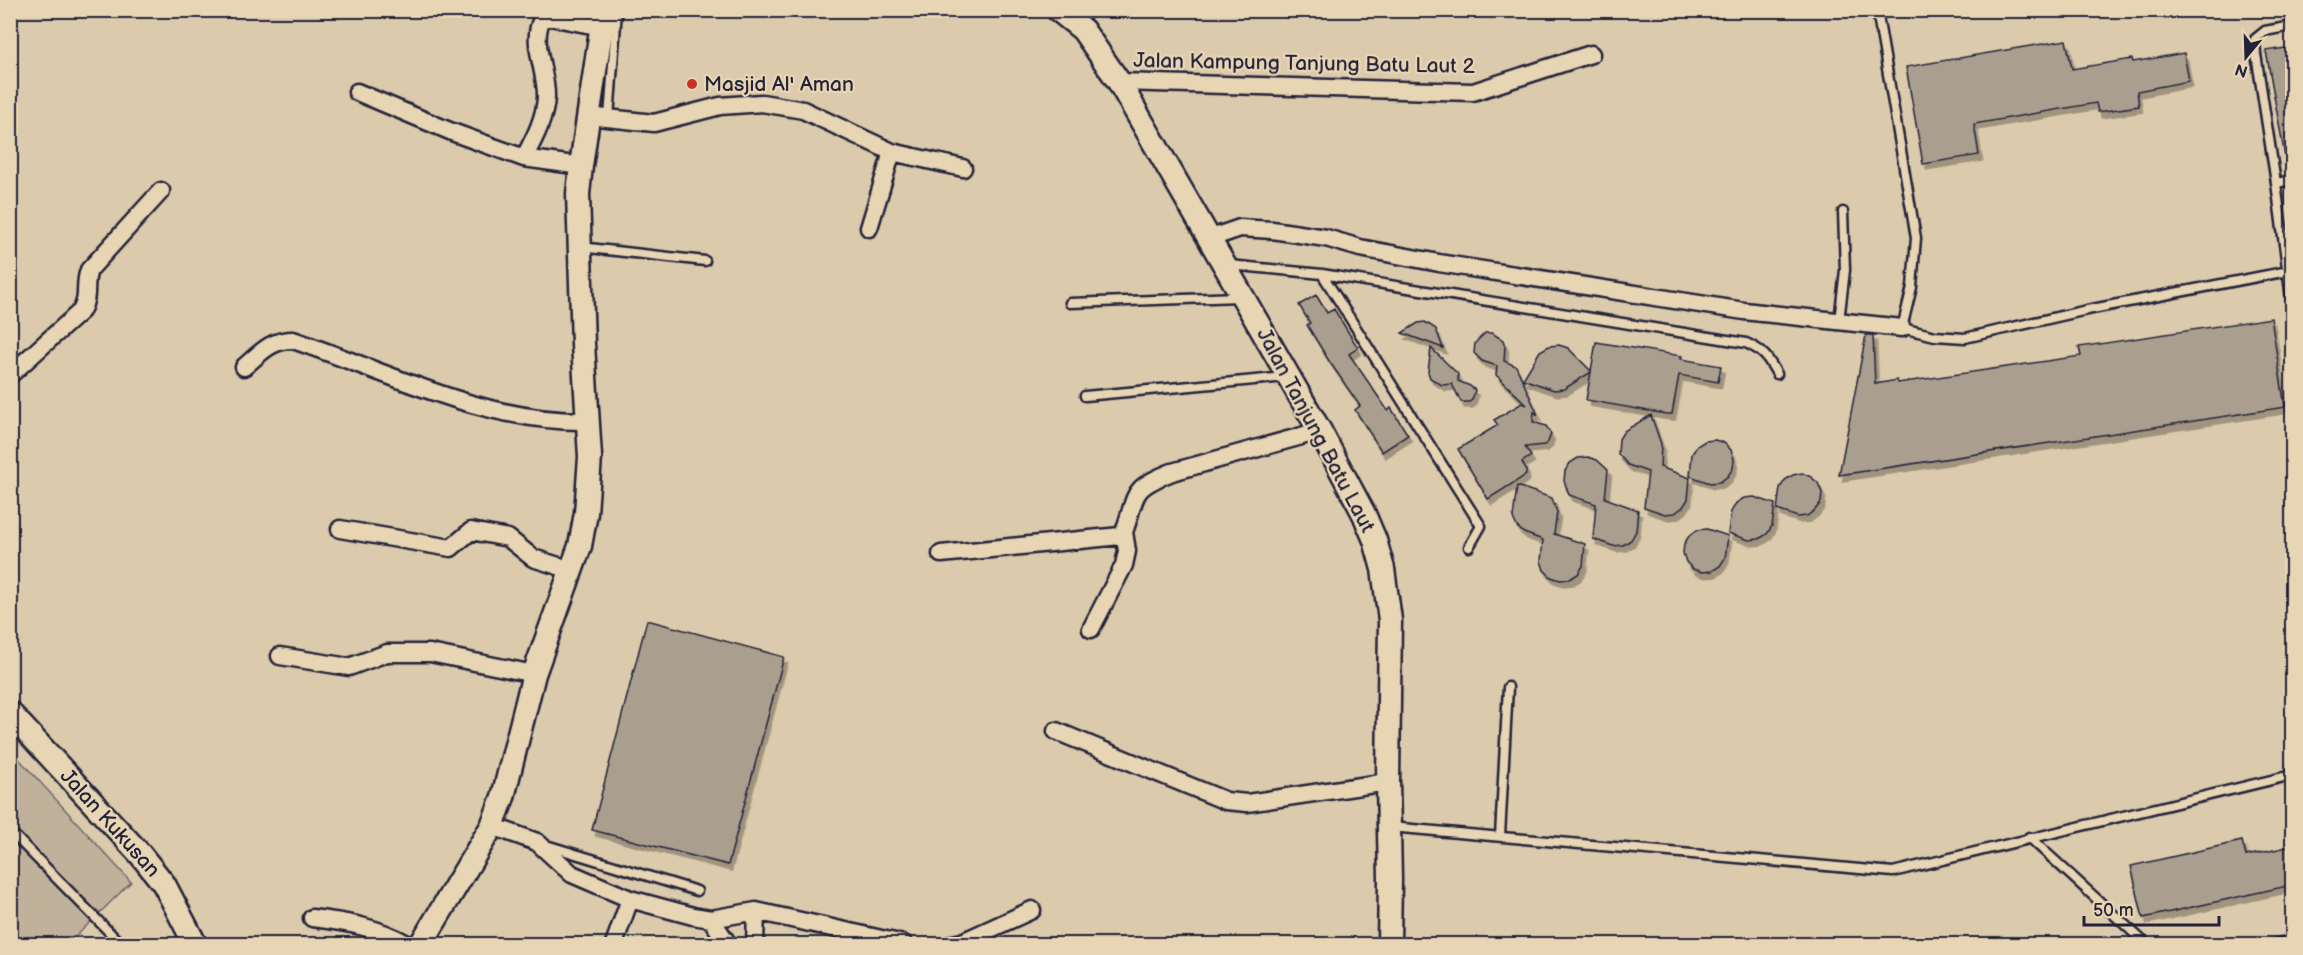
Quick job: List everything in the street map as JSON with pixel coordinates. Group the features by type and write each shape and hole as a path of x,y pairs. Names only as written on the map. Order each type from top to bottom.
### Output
{"street":[{"name":"Jalan Tanjung Batu Laut","path":"1058,10 1083,30 1119,82 1211,238 1242,297 1320,431 1364,514 1375,540 1383,569 1390,620 1391,648 1388,782 1389,945"},
{"path":"421,945 492,826 502,797 534,674 579,546 587,506 590,478 578,194 581,166 598,117 603,19 550,17 542,19 538,27 537,39 546,99 543,117 524,158"},
{"name":"Jalan Kampung Tanjung Batu Laut 2","path":"1119,82 1473,92 1591,54"},
{"path":"357,92 452,132 524,158 581,166"},
{"path":"598,117 654,123 720,106 762,103 803,110 892,152 963,168"},
{"path":"869,228 892,152"},
{"path":"10,375 81,310 87,301 85,280 89,270 161,191"},
{"path":"1211,238 1240,228 1272,230 1326,238 1360,248 1450,264 1743,311 1902,328"},
{"path":"244,367 270,345 282,339 293,340 484,407 545,420 587,421"},
{"path":"1091,629 1124,565 1127,551 1124,532 1137,493 1142,486 1172,472 1320,431"},
{"path":"340,529 451,548 471,531 508,538 533,558 571,570"},
{"path":"941,554 1114,538 1124,532"},
{"path":"280,656 349,667 387,653 430,653 534,674"},
{"name":"Jalan Kukusan","path":"10,713 140,854 164,884 195,945"},
{"path":"1056,732 1226,801 1247,803 1388,782"},
{"path":"492,826 537,843 572,874 630,899 711,919 756,911 904,945"},
{"path":"614,945 630,899"},
{"path":"953,945 1032,910"},
{"path":"755,945 756,911"},
{"path":"312,918 349,922 376,929 407,945"},
{"path":"711,919 728,945"}],"lane":[{"path":"598,117 618,10"},
{"path":"1877,10 1916,238 1912,287 1902,328 1935,336 1965,338 2075,312 2288,271"},
{"path":"2292,26 2265,31 2255,39 2292,305"},
{"path":"2276,183 2292,180"},
{"path":"1839,321 1845,270 1843,212"},
{"path":"579,247 705,261"},
{"path":"1225,265 1322,274 1746,343 1760,349 1778,374"},
{"path":"1322,274 1481,526 1469,547"},
{"path":"1070,303 1242,297"},
{"path":"1085,396 1289,376"},
{"path":"1500,836 1508,687"},
{"path":"1390,827 1893,872 2029,837 2292,775"},
{"path":"10,831 121,945"},
{"path":"2029,837 2146,945"},
{"path":"537,843 697,891"},
{"path":"2274,945 2292,940"}],"shaded area":[{"path":"10,749 131,882 68,944 11,944"}],"building":[{"path":"2066,40 2072,69 2184,53 2189,81 2137,91 2139,106 2098,112 2096,103 1974,124 1979,155 1923,164 1906,67"},
{"path":"2292,47 2292,156 2285,157 2266,51"},
{"path":"1316,295 1327,313 1334,309 1358,348 1349,354 1388,411 1391,408 1408,435 1382,452 1355,410 1360,406 1307,325 1310,323 1299,305"},
{"path":"2271,318 2285,407 1839,475 1866,335 1873,335 1875,384 1897,380 1898,383 2081,356 2079,347"},
{"path":"1425,322 1436,329 1443,348 1402,333 1418,323"},
{"path":"1485,333 1492,333 1503,340 1504,361 1516,366 1538,415 1534,412 1533,422 1546,426 1551,434 1544,445 1525,447 1531,456 1522,462 1526,475 1488,499 1458,449 1498,425 1494,420 1522,403 1527,405 1496,375 1497,366 1482,361 1474,353 1475,343"},
{"path":"1596,342 1682,356 1681,359 1721,366 1718,382 1679,375 1672,414 1666,414 1586,400 1591,372 1564,389 1554,390 1523,379 1540,351 1549,346 1559,345 1568,348 1591,371"},
{"path":"1431,348 1458,374 1458,381 1475,390 1472,400 1461,402 1452,384 1442,385 1430,378 1428,372"},
{"path":"1651,415 1661,444 1660,467 1690,478 1688,499 1675,513 1665,514 1644,507 1648,472 1628,465 1618,454 1619,439 1624,431"},
{"path":"1715,440 1724,443 1731,450 1734,459 1733,468 1728,476 1720,482 1710,483 1690,476 1692,454 1697,446 1705,441"},
{"path":"1588,457 1597,460 1608,470 1605,498 1638,510 1636,531 1631,540 1623,545 1613,546 1593,539 1596,504 1569,495 1564,481 1565,471 1570,463 1578,458"},
{"path":"1802,473 1818,483 1822,493 1821,502 1807,516 1798,517 1777,510 1780,488 1785,480"},
{"path":"1517,486 1552,498 1557,512 1554,534 1585,544 1583,566 1578,574 1570,579 1560,580 1551,577 1544,570 1541,561 1543,540 1524,533 1517,527 1513,518"},
{"path":"1754,497 1775,504 1772,526 1767,534 1759,539 1749,540 1728,533 1731,512 1736,503 1744,498"},
{"path":"1707,529 1728,536 1725,558 1720,566 1712,571 1702,572 1693,569 1686,562 1683,553 1684,544 1697,530"},
{"path":"647,620 784,657 728,865 592,830"},
{"path":"2242,841 2246,856 2292,846 2292,885 2143,918 2131,866"}],"place":[{"name":"Masjid Al' Aman","path":"692,84"}]}
